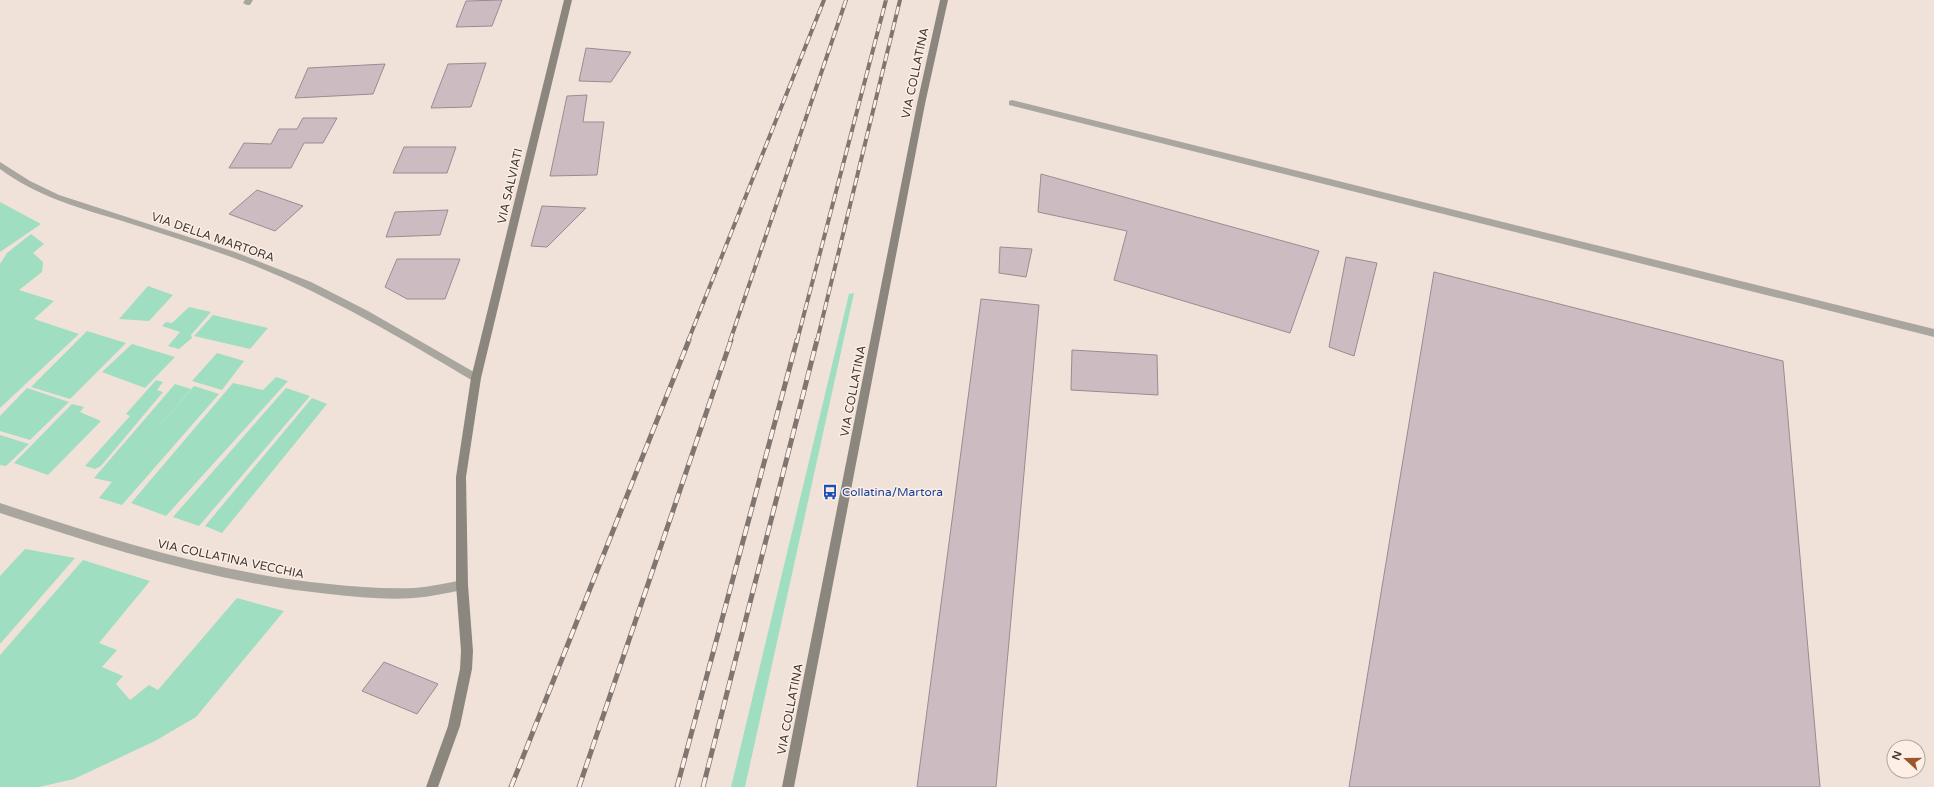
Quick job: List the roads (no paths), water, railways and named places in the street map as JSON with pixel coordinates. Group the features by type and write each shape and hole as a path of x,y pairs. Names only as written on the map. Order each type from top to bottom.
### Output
{"street":[{"name":"VIA SALVIATI","path":"476,378 568,0"},
{"name":"VIA COLLATINA","path":"788,787 921,104 944,0"},
{"path":"1012,103 1934,333"},
{"name":"VIA DELLA MARTORA","path":"0,166 24,183 62,200 249,260 298,281 361,311 476,378"},
{"path":"432,787 454,726 464,687 467,651 462,585 461,477 476,378"},
{"name":"VIA COLLATINA VECCHIA","path":"0,508 157,557 313,589 410,593 462,585"}],"railway":[{"path":"688,341 824,0"},
{"path":"730,341 846,0"},
{"path":"797,341 886,0"},
{"path":"817,341 900,0"},
{"path":"511,787 689,340"},
{"path":"579,787 731,340"},
{"path":"677,787 797,340"},
{"path":"703,787 817,340"}],"place":[{"name":"Collatina/Martora","path":"830,492"}]}
